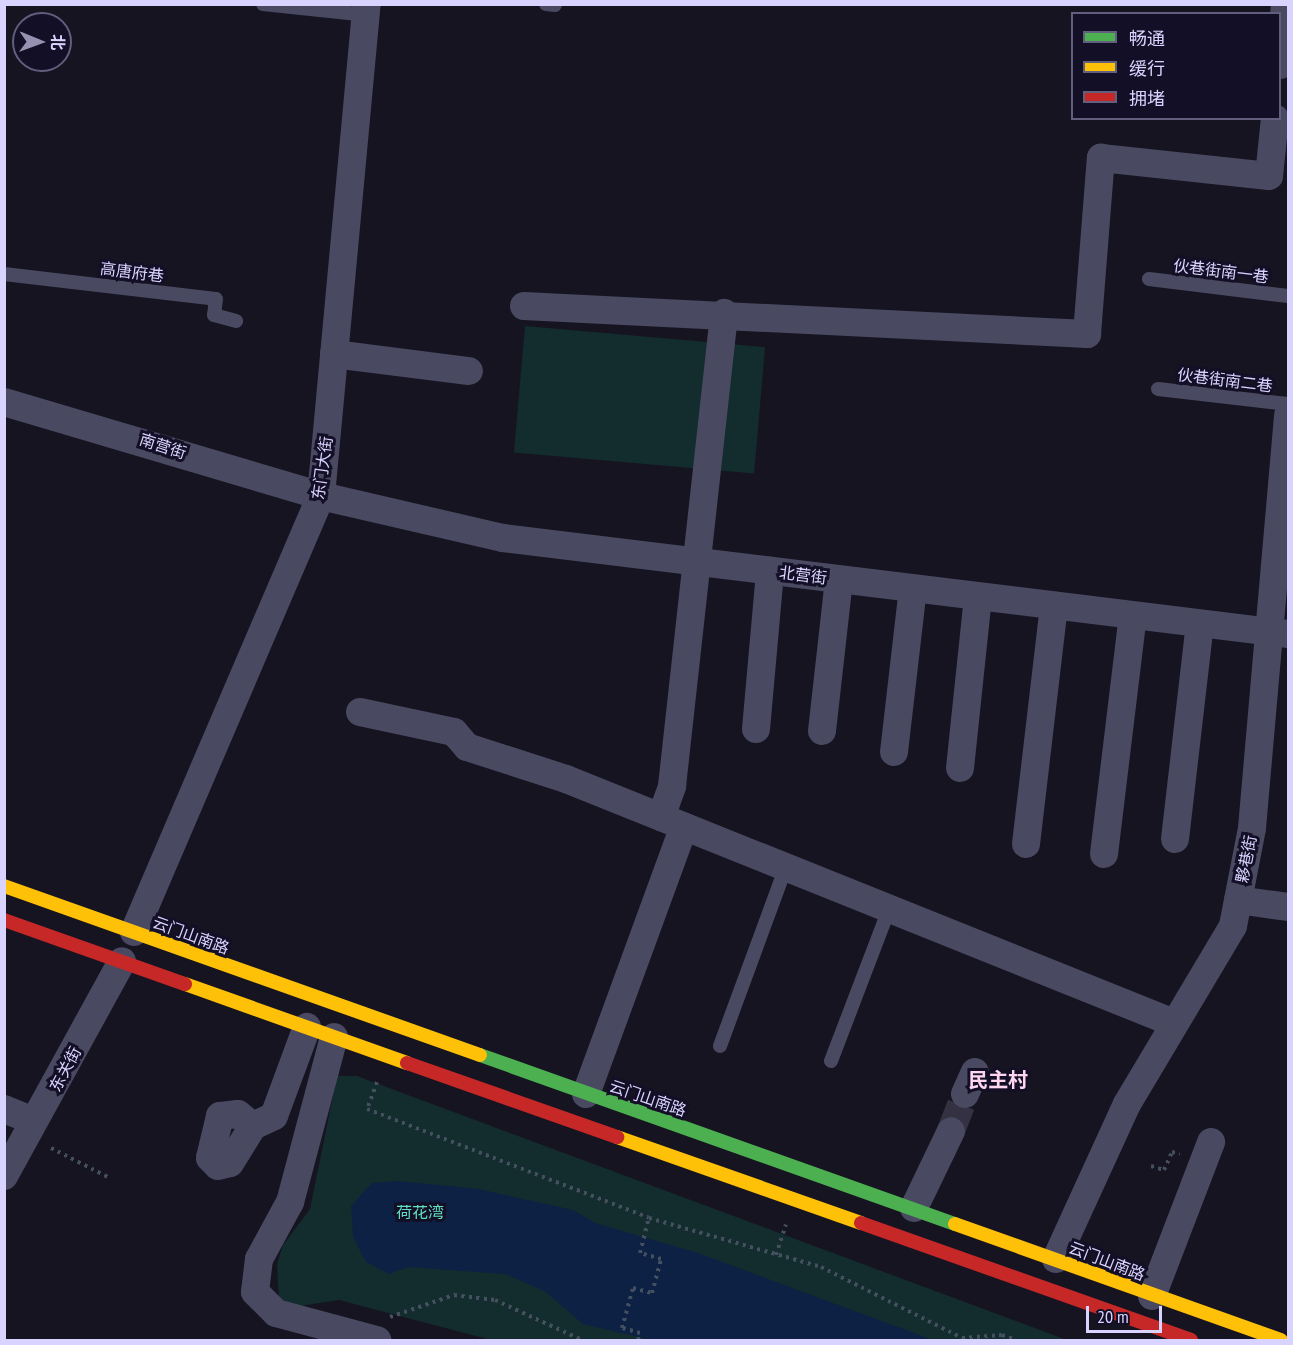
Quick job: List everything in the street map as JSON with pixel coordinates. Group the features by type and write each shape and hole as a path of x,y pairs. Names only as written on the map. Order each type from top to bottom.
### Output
{"main road":[{"name":"云门山南路","path":"4,886 586,1094 1056,1258 1152,1296 1281,1341"},
{"path":"4,920 1191,1341"}],"street":[{"path":"1281,52 1285,4"},
{"name":"东门大街","path":"134,932 321,496 367,10"},
{"path":"524,306 724,313 1087,334 1101,158 1269,176 1275,120"},
{"path":"586,1094 673,821 672,786 699,562 724,313"},
{"path":"334,354 469,371"},
{"name":"南营街","path":"4,402 321,496"},
{"name":"夥巷街","path":"1056,1258 1127,1104 1233,926 1252,828 1278,633 1288,414"},
{"name":"北营街","path":"321,496 503,538 1278,633"},
{"path":"756,729 770,571"},
{"path":"822,730 839,580"},
{"path":"894,752 912,589"},
{"path":"960,768 978,597"},
{"path":"1026,844 1054,606"},
{"path":"1104,854 1132,616"},
{"path":"1175,839 1200,624"},
{"path":"360,712 454,732 467,747 673,821 1174,1023"},
{"path":"1238,900 1288,906"},
{"name":"东关街","path":"4,1176 122,961"},
{"path":"253,1126 274,1116 307,1027"},
{"path":"334,1037 290,1202 259,1259 255,1292 276,1313 370,1338"},
{"path":"4,1109 30,1127"},
{"path":"914,1208 951,1131"},
{"path":"1152,1296 1211,1142"}],"lane":[{"path":"263,4 367,10"},
{"path":"546,4 555,5"},
{"name":"高唐府巷","path":"4,274 216,299 214,315 236,321"},
{"name":"伙巷街南一巷","path":"1149,279 1288,296"},
{"name":"伙巷街南二巷","path":"1158,389 1288,404"},
{"path":"720,1046 786,867"},
{"path":"831,1061 889,909"}],"path":[{"path":"380,1072 368,1109 649,1218 821,1268 962,1339 1002,1335 1016,1341"},
{"path":"30,1127 110,1178"},
{"path":"638,1341 640,1333 622,1328 633,1287 652,1293 661,1259 640,1253 649,1218"},
{"path":"776,1255 786,1224"},
{"path":"370,1338 401,1311 454,1295 495,1300 582,1341"}],"green space":[{"path":"525,326 765,347 754,474 514,453"},
{"name":"荷花湾","path":"337,1076 357,1076 1067,1340 491,1340 339,1300 300,1306 279,1299 277,1264 283,1245 310,1209"}],"water":[{"path":"398,1181 478,1189 573,1210 595,1223 698,1253 933,1340 652,1340 583,1324 546,1292 505,1274 408,1267 389,1274 366,1262 353,1237 351,1206 372,1183"}],"tunnel":[{"path":"951,1131 965,1094"}],"traffic: fast":[{"path":"480,1055 955,1224"}],"traffic: slow":[{"path":"4,886 480,1055"},
{"path":"185,984 407,1063"},
{"path":"617,1137 861,1223"},
{"path":"955,1224 1281,1340"}],"traffic: jam":[{"path":"4,920 185,984"},
{"path":"407,1063 617,1137"},
{"path":"861,1223 1191,1340"}],"district":[{"name":"民主村","path":"998,1080"}]}
